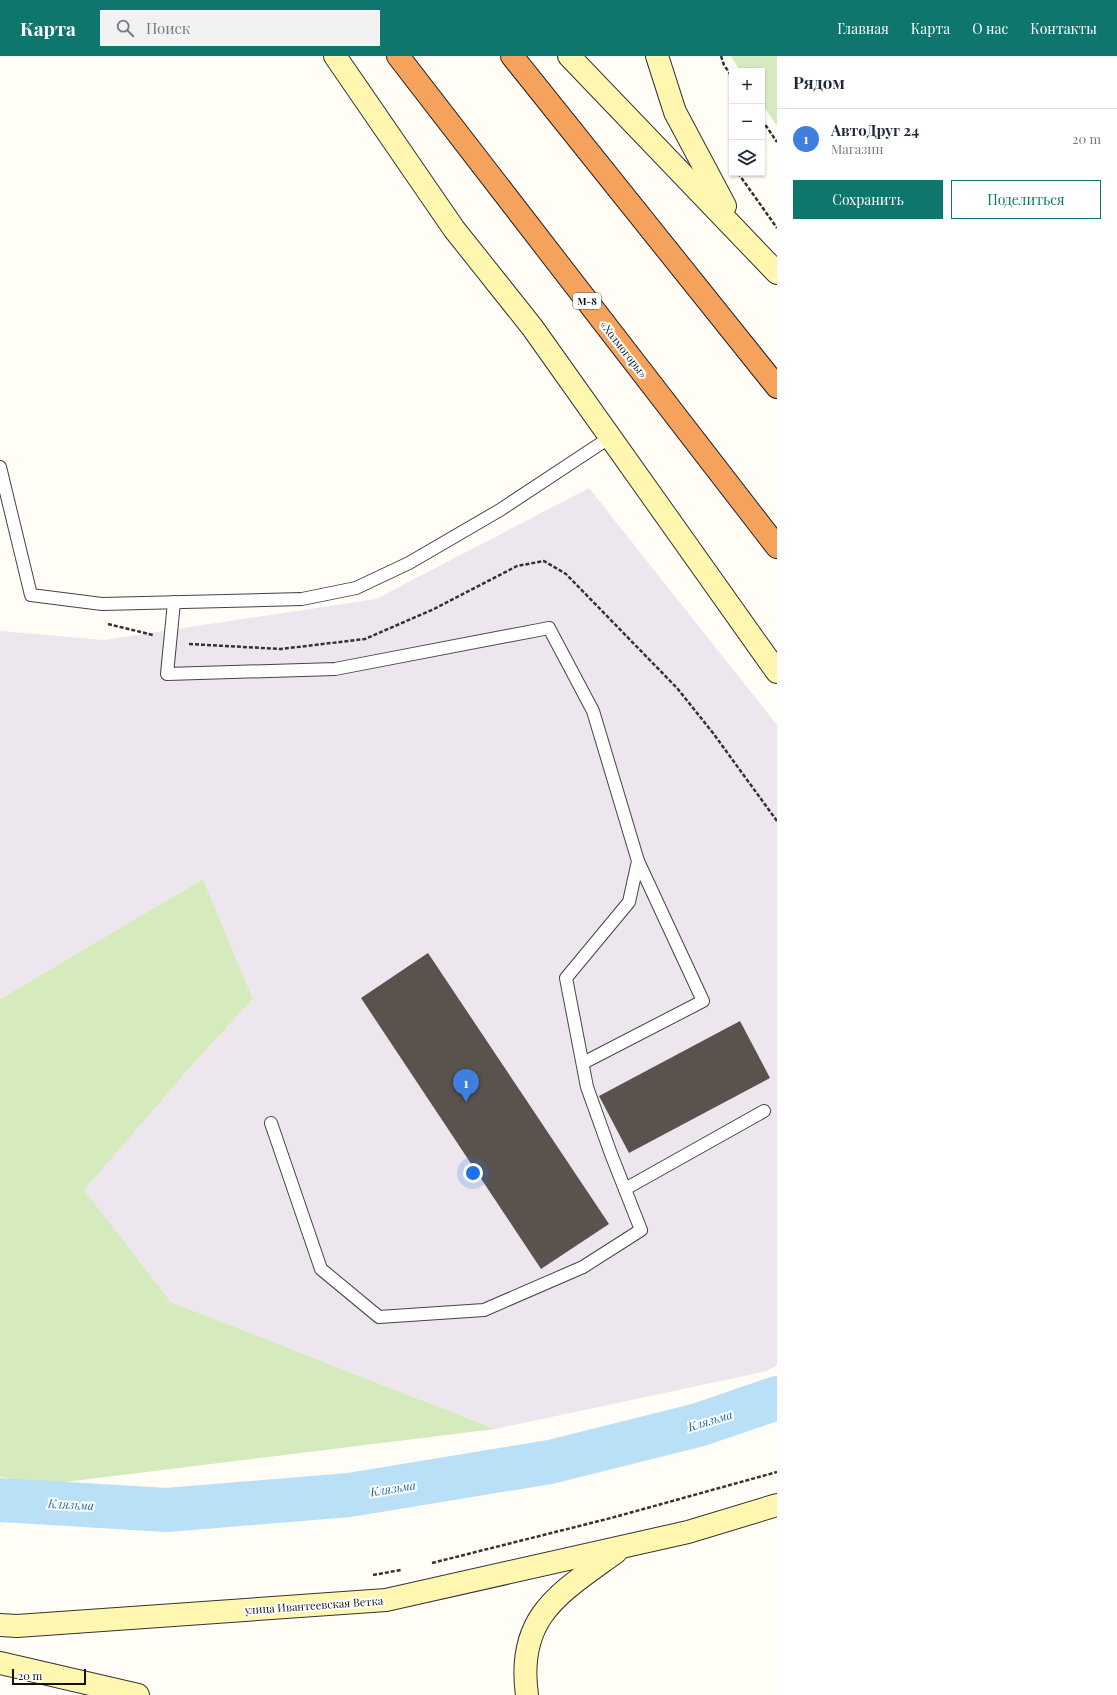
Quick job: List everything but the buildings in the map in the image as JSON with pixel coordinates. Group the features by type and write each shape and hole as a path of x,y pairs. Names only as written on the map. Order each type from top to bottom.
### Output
{"highway":[{"name":"«Холмогоры»","path":"398,56 777,547"},
{"path":"512,56 777,387"}],"main road":[{"path":"335,56 454,229 532,327 609,438 777,672"},
{"path":"569,56 777,273"},
{"path":"656,56 675,112 700,163 741,234"},
{"name":"улица Ивантеевская Ветка","path":"0,1625 16,1626 386,1600 688,1532 777,1505"},
{"path":"527,1695 524,1672 525,1661 530,1636 536,1624 551,1601 623,1546"},
{"path":"0,1663 138,1695"}],"lane":[{"path":"0,468 31,595 102,604 302,599 356,588 409,563 500,510 609,438"},
{"path":"174,602 167,674 335,669 549,628 593,711 638,861 703,1001 583,1063"},
{"path":"271,1123 321,1269 379,1317 484,1310 583,1267 641,1230 587,1087 566,978 628,902 638,861"},
{"path":"625,1189 764,1111"}],"path":[{"path":"721,56 724,65 729,72"},
{"path":"765,124 777,142"},
{"path":"740,176 777,228"},
{"path":"427,1564 611,1518 777,1472"},
{"path":"372,1576 404,1570"}],"shaded area":[{"path":"589,488 777,725 777,1365 767,1371 495,1429 171,1302 83,1190 193,1064 253,999 203,879 0,999 0,631 104,640 376,599"}],"green space":[{"path":"731,56 777,56 777,126 765,108 765,68 738,68"},
{"path":"203,879 253,999 193,1064 84,1190 171,1302 495,1429 49,1484 0,1477 0,999"}],"waterway":[{"name":"Клязьма","path":"0,1500 167,1510 349,1495 550,1462 698,1425 777,1398"}],"place":[{"name":"АвтоДруг 24","path":"466,1102"}]}
